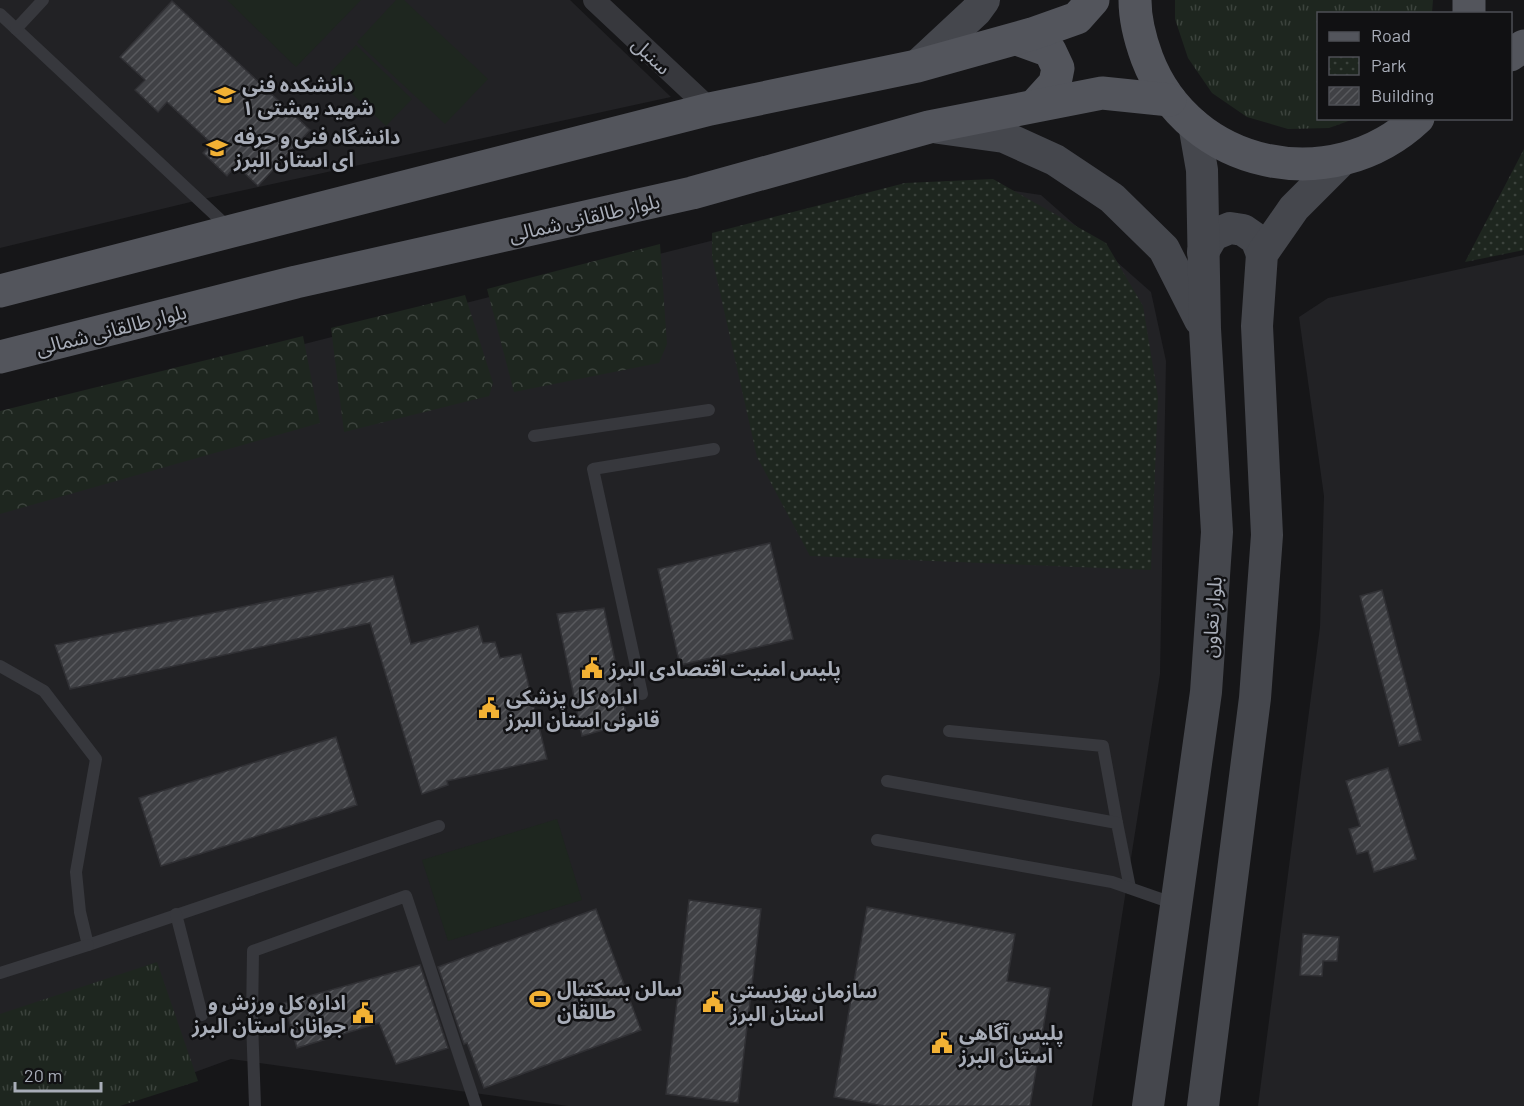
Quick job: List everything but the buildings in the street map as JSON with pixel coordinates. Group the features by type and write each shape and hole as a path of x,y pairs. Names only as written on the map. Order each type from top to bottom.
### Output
{"main road":[{"path":"917,66 976,11 984,0"},
{"path":"0,291 710,109 917,66 1017,39 1077,18 1093,0"},
{"path":"1135,0 1140,40 1152,72 1170,100 1194,124 1226,147 1263,160 1302,165 1341,161 1374,149 1404,131 1416,120"},
{"path":"1017,39 1050,51 1058,68 1055,83 1035,105"},
{"name":"بلوار طالقانی شمالی","path":"0,357 296,282 692,193 929,127 1101,93 1170,100"},
{"name":"بلوار تعاون","path":"1148,1106 1206,692 1217,532 1205,329 1202,170 1194,124"},
{"path":"929,127 1004,137 1055,160 1112,198 1164,249 1205,329"},
{"path":"1262,254 1294,208 1341,161"},
{"path":"1203,252 1213,235 1230,228 1243,230 1256,239 1262,254 1257,326 1267,523 1255,698 1203,1106"}],"street":[{"name":"سنبل","path":"594,0 710,109"}],"lane":[{"path":"16,29 43,0"},
{"path":"0,14 232,231"},
{"path":"534,436 709,410"},
{"path":"642,694 593,469 714,449"},
{"path":"0,666 44,691 96,759 76,872 80,912 88,945"},
{"path":"949,731 1103,746 1130,888"},
{"path":"887,782 1117,823"},
{"path":"0,973 439,826"},
{"path":"877,840 1112,882 1176,904"},
{"path":"255,1106 252,1021 254,951 406,896 476,1106"},
{"path":"176,914 202,1016"}],"shaded area":[{"name":"دانشگاه فنی و حرفه ای استان البرز","path":"0,0 570,0 671,97 199,200 0,248"},
{"path":"947,181 1041,195 1151,292 1166,361 1160,674 1092,1106 568,1106 231,1059 102,1106 0,1106 0,421"},
{"path":"1524,255 1524,1106 1258,1106 1320,627 1324,496 1299,317 1328,298"}],"green space":[{"path":"227,0 361,0 296,67"},
{"path":"396,0 404,0 488,79 445,124 357,42"},
{"path":"1175,0 1433,0 1432,12 1317,12 1317,120 1351,120 1329,128 1288,129 1247,117 1212,93 1188,58 1175,19"},
{"path":"356,45 412,99 386,126 330,73"},
{"path":"1524,149 1524,250 1465,262"},
{"path":"993,179 1106,243 1143,306 1158,397 1151,570 810,556 757,457 712,257 712,233 905,183"},
{"path":"660,244 667,344 659,363 514,392 487,289"},
{"path":"465,295 493,383 489,396 344,432 331,328"},
{"path":"303,336 320,423 0,514 0,411"},
{"path":"557,819 582,900 448,941 422,860"},
{"path":"157,962 198,1081 120,1106 0,1106 0,1014"}],"place":[{"name":"دانشکده فنی شهید بهشتی ۱","path":"225,95"},
{"name":"دانشگاه فنی و حرفه ای استان البرز","path":"217,148"},
{"name":"پلیس امنیت اقتصادی البرز","path":"592,668"},
{"name":"اداره کل پزشکی قانونی استان البرز","path":"489,708"},
{"name":"سالن بسکتبال طالقان","path":"540,999"},
{"name":"سازمان بهزیستی استان البرز","path":"713,1002"},
{"name":"اداره کل ورزش و جوانان استان البرز","path":"363,1013"},
{"name":"پلیس آگاهی استان البرز","path":"942,1043"}]}
